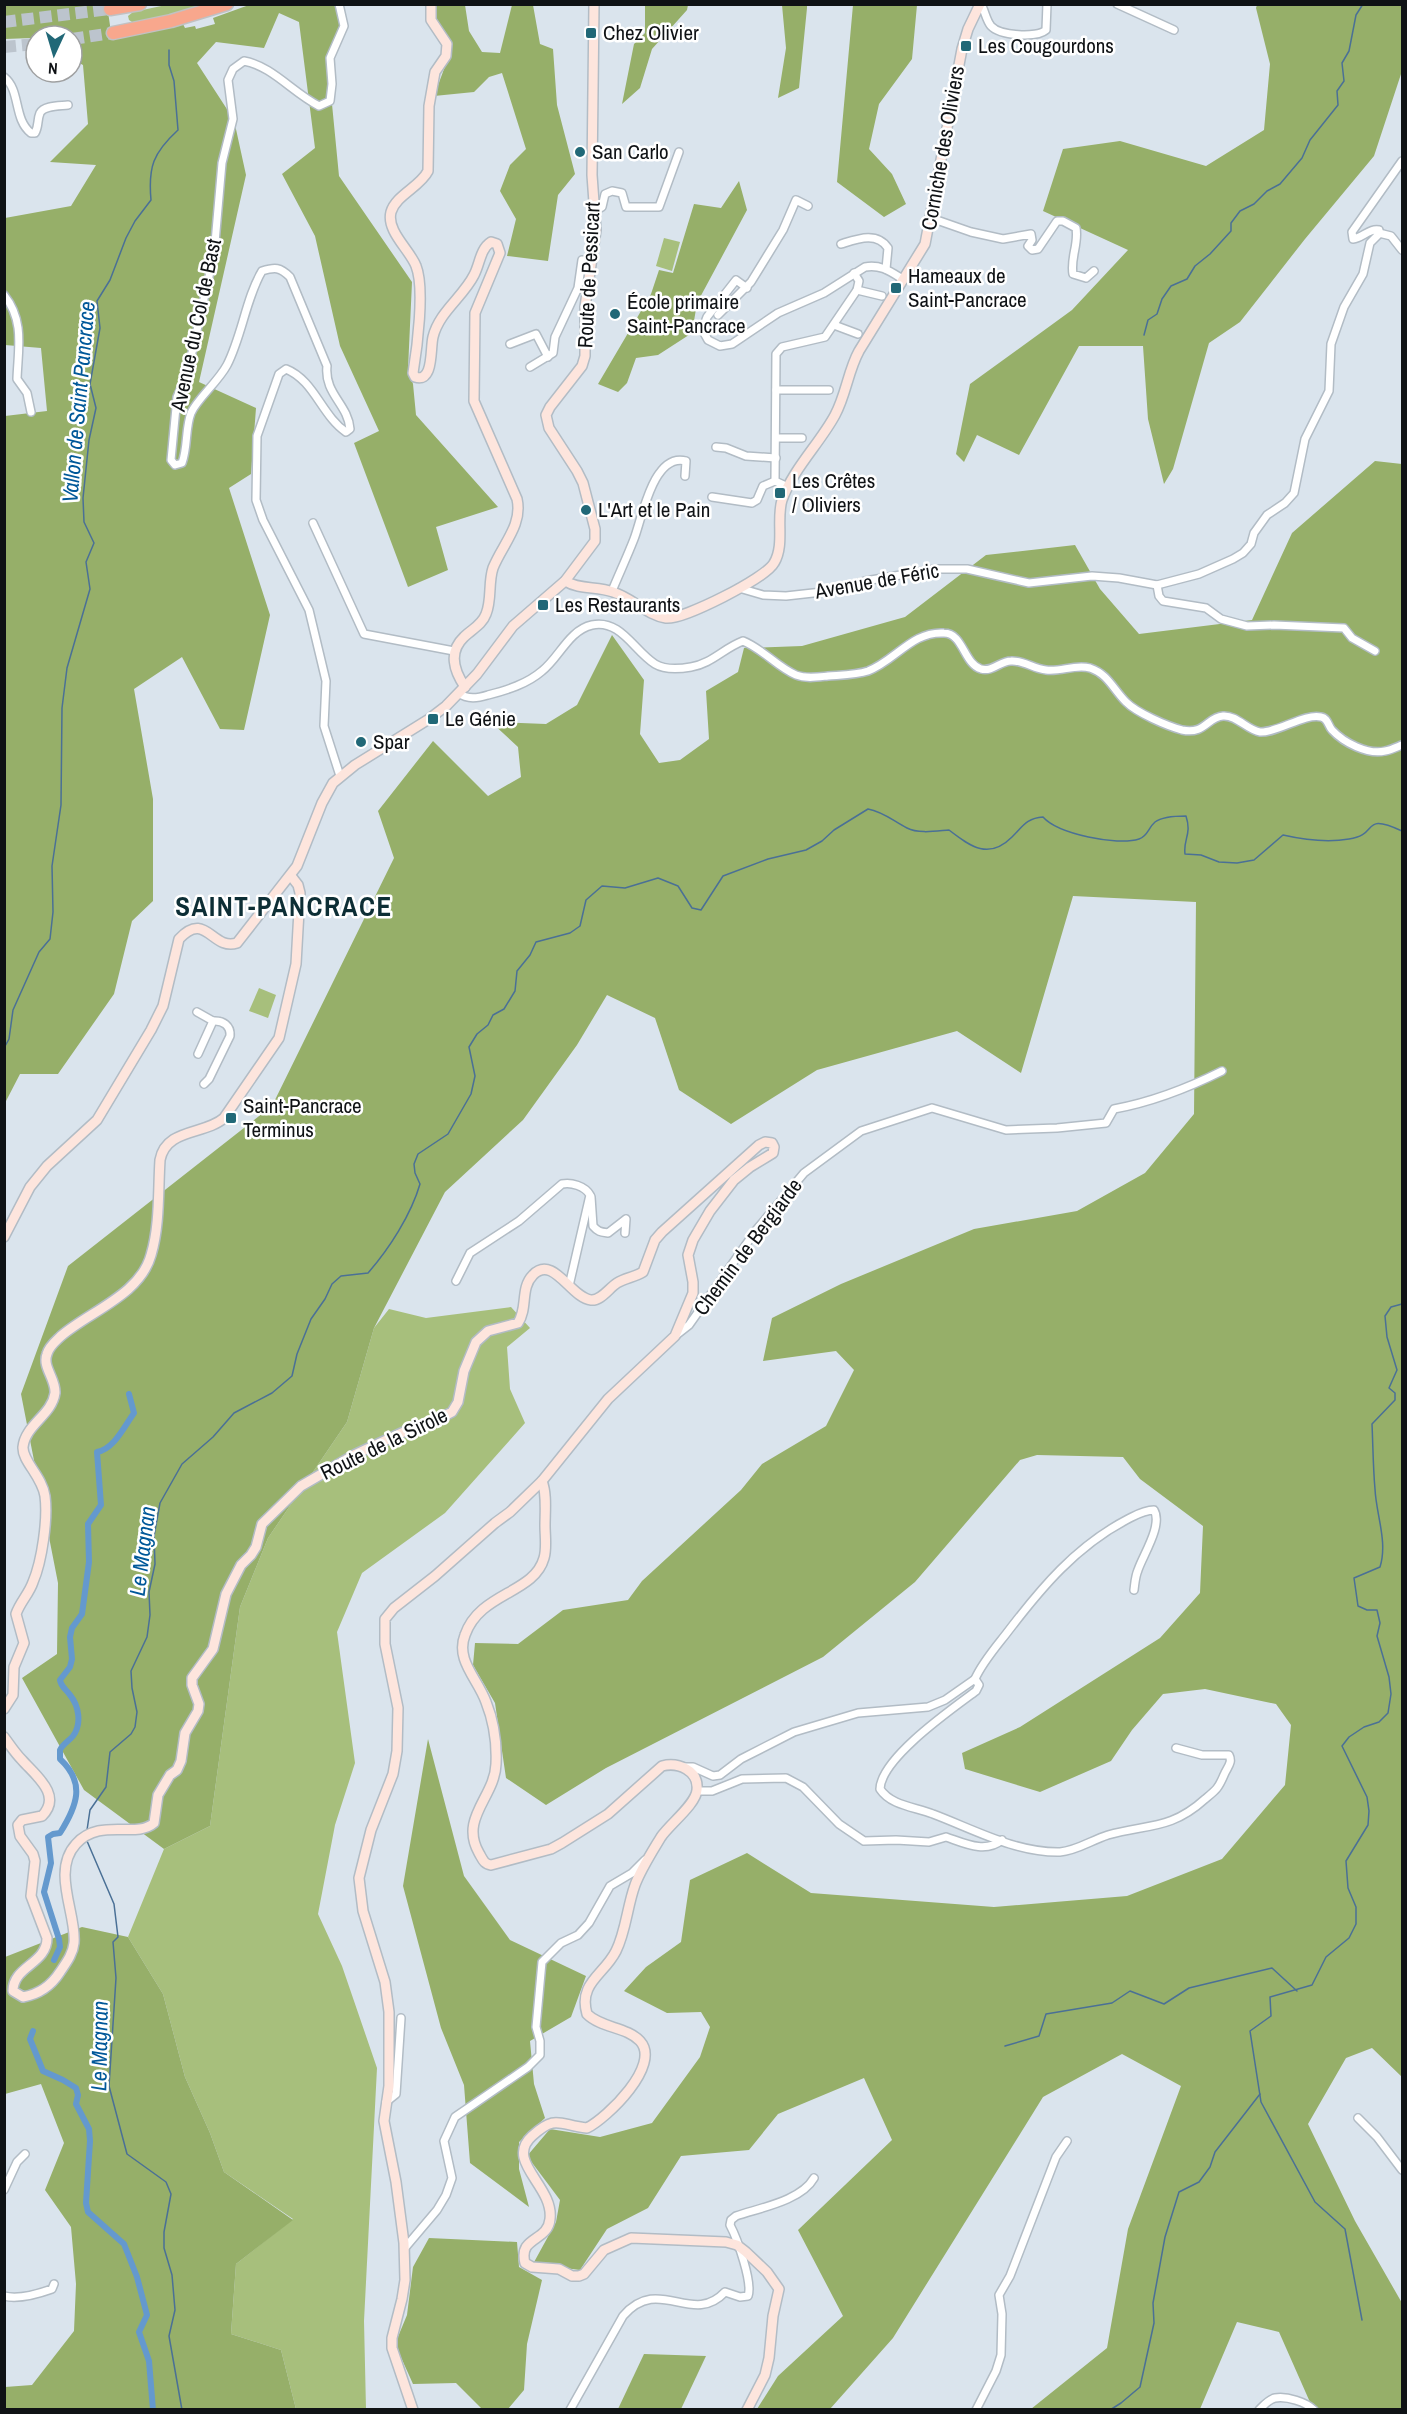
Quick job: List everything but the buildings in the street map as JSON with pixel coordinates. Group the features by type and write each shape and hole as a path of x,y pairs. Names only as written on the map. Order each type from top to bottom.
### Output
{"highway":[{"path":"110,9 140,4"},
{"path":"112,33 171,21 227,4"}],"street":[{"name":"Avenue du Col de Bast","path":"339,4 344,26 330,58 332,84 330,101 319,106 257,63 244,61 233,69 228,80 233,119 222,163 219,219 188,375 177,397 171,460 175,465 182,463 191,413 226,367 238,340 256,281 262,271 275,267 284,271 290,276 327,366 326,376 330,391 349,419 351,429 346,432 339,428 320,400 295,372 286,369 279,374 256,436 256,500 263,520 309,610 326,681 324,726 340,776"},
{"path":"430,4 431,20 447,44 446,56 435,72 429,106 428,171 424,178 392,209 390,218 392,226 416,266 418,277 419,338 413,373 420,379 429,372 433,335 441,319 473,278 486,245 491,242 497,244 500,253 475,313 474,401 517,499 519,510 515,525 494,567 487,613 478,626 464,636 454,651 455,673 465,697 475,698 527,682 544,670 576,633 591,625 608,625 635,645 655,664 672,669 692,667 714,659 733,645 743,641 797,676 810,678 867,671 887,661 904,645 927,635 945,632 954,637 971,662 979,669 988,670 1011,661 1044,670 1060,671 1078,666 1093,669 1104,675 1133,708 1186,731 1204,728 1223,716 1231,717 1261,732 1319,716 1326,719 1333,732 1342,739 1366,750 1384,751 1402,746"},
{"name":"Route de Pessicart","path":"340,776 429,719 462,690 513,626 565,581 595,541 595,529 578,471 549,428 546,415 582,366 585,356 585,307 593,255 595,211 592,175 594,4"},
{"path":"980,4 990,25 995,30 1024,34 1042,33 1046,30 1047,4"},
{"name":"Corniche des Oliviers","path":"565,581 576,586 612,591 653,613 670,618 686,614 739,588 766,573 774,563 778,552 780,508 788,487 835,414 850,368 859,351 922,251 932,218 962,49 968,29 980,4"},
{"path":"1117,4 1174,30"},
{"path":"4,78 11,82 20,121 31,133 35,133 43,109 68,105"},
{"path":"595,211 602,207 605,194 612,191 622,193 626,207 659,207 679,152"},
{"path":"1402,161 1351,236 1356,239 1376,229 1379,233 1391,236 1402,250"},
{"path":"718,315 747,288 783,230 796,200 808,206"},
{"path":"932,218 971,232 1003,239 1030,234 1032,240 1028,246 1032,250 1038,249 1057,221 1063,221 1076,228 1071,265 1073,274 1086,278 1094,271"},
{"name":"Avenue de Féric","path":"739,588 763,595 786,596 831,591 870,580 936,569 967,569 1029,583 1092,576 1157,585 1199,574 1243,553 1267,515 1285,503 1294,493 1305,440 1329,391 1331,344 1334,334 1344,307 1363,274 1370,243 1379,233"},
{"path":"841,244 868,237 881,240 888,248 886,269"},
{"path":"530,367 553,353 555,337 578,288 582,260"},
{"path":"747,288 736,280 707,318 703,331 708,340 720,346 732,344 778,313 824,293 854,273 872,266 886,269 904,280"},
{"path":"775,481 778,350 782,347 821,339 834,325 858,290 859,281 854,273"},
{"path":"858,290 882,296"},
{"path":"4,295 11,303 21,337 17,379 27,393 31,412"},
{"path":"834,325 858,334"},
{"path":"510,344 536,334 548,357"},
{"path":"776,390 829,390"},
{"path":"776,438 802,438"},
{"path":"716,447 726,448 746,456 776,458"},
{"path":"612,591 634,540 646,498 654,482 671,462 678,459 686,461 685,476"},
{"path":"712,497 752,503 757,500 763,486 775,481 788,487"},
{"path":"313,523 363,634 454,651"},
{"path":"1157,585 1162,601 1206,608 1221,619 1247,626 1344,627 1352,638 1375,651"},
{"path":"4,1237 30,1187 47,1166 97,1120 151,1030 163,1006 179,939 186,932 200,928 223,943 234,944 291,876 304,853 327,793 340,776"},
{"path":"4,1709 13,1695 14,1667 24,1643 17,1621 17,1612 34,1580 43,1532 44,1492 39,1476 25,1457 23,1449 28,1433 51,1405 54,1395 55,1386 47,1366 46,1355 51,1346 68,1331 124,1293 141,1276 151,1257 161,1156 166,1145 174,1138 217,1124 224,1118 277,1041 296,964 300,892 291,876"},
{"path":"197,1012 213,1021 224,1023 229,1029 230,1036 209,1079 204,1084"},
{"path":"198,1054 213,1021"},
{"name":"Chemin de Bergiarde","path":"675,1336 689,1325 757,1229 804,1173 861,1131 932,1108 1006,1130 1106,1123 1114,1109 1132,1107 1180,1091 1222,1071"},
{"name":"Route de la Sirole","path":"4,1737 47,1787 49,1798 48,1808 42,1816 22,1820 18,1825 20,1836 33,1854 35,1861 31,1896 46,1933 47,1944 40,1957 20,1971 13,1989 17,1995 30,1995 52,1983 74,1946 75,1933 68,1910 66,1875 70,1856 76,1844 102,1829 142,1828 154,1823 158,1795 164,1782 177,1770 185,1733 198,1711 199,1704 192,1685 192,1678 216,1643 226,1594 241,1565 251,1555 262,1524 301,1486 356,1454 408,1430 431,1424 452,1412 458,1402 464,1371 476,1342 488,1331 518,1323 525,1308 528,1281 537,1272 546,1269 554,1272 569,1286 591,1300 597,1299 622,1280 643,1272 655,1240 759,1145 770,1142 774,1147 773,1153 734,1180 710,1211 693,1240 688,1256 693,1293 675,1336 608,1399 542,1480 510,1512 394,1608 384,1623 389,1669 398,1708 397,1751 393,1774 371,1830 359,1878 363,1911 385,1982 389,2012 389,2086 386,2102"},
{"path":"456,1281 470,1253 519,1221 562,1184 572,1183 587,1190 593,1200 593,1226 598,1232 608,1233 626,1219 625,1233"},
{"path":"569,1286 590,1195"},
{"path":"542,1480 545,1494 543,1560 526,1583 486,1605 468,1628 463,1639 463,1658 485,1699 496,1743 495,1775 477,1813 473,1833 475,1846 484,1862 491,1865 551,1849 608,1814 662,1766 672,1764 693,1767 713,1776 720,1775 741,1760 794,1732 858,1713 927,1707 945,1700 975,1679 1029,1602 1071,1558 1113,1527 1146,1510 1154,1510 1157,1521 1136,1574 1134,1590"},
{"path":"975,1679 979,1682 976,1691 909,1744 882,1779 880,1789 885,1796 1026,1848 1060,1852 1108,1835 1177,1820 1192,1811 1220,1786 1231,1757 1226,1753 1203,1755 1176,1748"},
{"path":"684,1767 693,1774 697,1791 694,1798 668,1827 635,1884 617,1950 589,1984 585,2008 591,2018 634,2036 645,2049 646,2059 632,2087 597,2123 587,2128 561,2122 549,2122 527,2140 523,2147 523,2158 546,2194 550,2221 545,2232 525,2246 523,2254 525,2263 532,2267 559,2269 572,2276 579,2276 584,2274 604,2250 631,2238 737,2245 767,2272 779,2289 772,2316 770,2358 765,2375 747,2409"},
{"path":"697,1791 712,1791 742,1779 786,1778 803,1787 838,1824 864,1841 929,1842 946,1837 978,1847 999,1843 1002,1840"},
{"path":"404,2248 437,2210 446,2195 452,2178 444,2141 455,2117 528,2067 540,2055 540,2041 536,2027 542,1962 561,1943 578,1935 589,1923 610,1886 632,1873 650,1858"},
{"path":"401,2018 396,2094 386,2102 384,2121 396,2182 404,2248 405,2280 392,2338 392,2348 413,2409"},
{"path":"1358,2118 1377,2137 1402,2170"},
{"path":"976,2409 996,2371 1001,2355 1002,2314 999,2295 1010,2276 1056,2157 1067,2141"},
{"path":"4,2190 17,2162 25,2154"},
{"path":"570,2409 617,2326 633,2306 657,2298 698,2305 718,2300 725,2292 740,2298 748,2296 750,2294 747,2278 730,2225 732,2218 798,2194 805,2190 814,2178"},
{"path":"4,2296 14,2298 44,2292 52,2289 54,2284"},
{"path":"1259,2409 1269,2400 1278,2397 1306,2404 1314,2409"}],"green space":[{"path":"5,5 107,5 112,39 183,24 185,28 195,26 196,29 215,24 213,18 249,5 336,5 341,25 328,63 339,176 412,282 408,369 413,384 416,415 498,507 436,527 448,570 408,587 354,443 379,431 340,346 315,236 282,174 315,148 299,22 279,13 264,48 216,42 197,63 234,120 246,175 199,382 256,408 251,474 229,488 270,615 244,730 220,729 182,657 134,689 153,799 153,901 132,921 114,994 58,1074 20,1074 5,1103 5,416 47,411 41,348 5,345 5,218 71,206 96,165 50,162 88,124 84,77 84,24 24,24 24,38 5,39"},
{"path":"166,5 198,5 186,12 168,17 135,24 129,20 128,16 133,12"},
{"path":"435,5 465,5 469,31 482,52 500,53 512,5 533,5 540,44 553,49 557,105 575,174 558,195 548,261 507,256 516,219 500,191 510,165 526,149 502,73 489,77 474,92 434,96 450,53 436,25"},
{"path":"645,5 688,5 687,10 652,49 640,88 622,104 634,44 645,33"},
{"path":"782,5 807,5 807,8 799,88 778,98 786,48"},
{"path":"853,5 917,5 912,59 879,104 869,149 892,174 906,204 884,217 837,182"},
{"path":"1257,5 1402,5 1402,71 1374,156 1240,322 1209,343 1173,469 1164,484 1148,419 1143,346 1079,346 1019,455 977,435 964,462 956,454 970,384 1072,310 1128,250 1043,211 1063,149 1120,141 1206,166 1264,130 1270,64"},
{"path":"739,181 747,210 697,303 692,333 658,355 636,358 627,383 618,392 598,384 651,294 659,270 673,273 694,204 721,208"},
{"path":"664,238 680,242 672,271 656,266"},
{"path":"1375,461 1402,464 1402,2077 1372,2048 1346,2058 1308,2124 1355,2221 1402,2303 1402,2409 1313,2409 1279,2332 1237,2322 1200,2409 1031,2409 1107,2348 1128,2229 1181,2086 1122,2054 1043,2097 893,2338 830,2409 757,2409 778,2376 843,2316 798,2230 892,2140 864,2078 778,2114 749,2150 681,2156 648,2208 607,2229 580,2270 533,2264 556,2222 560,2200 527,2156 550,2129 600,2137 652,2123 700,2057 710,2027 701,2012 667,2013 624,1991 646,1967 681,1942 690,1880 747,1853 811,1893 994,1907 1127,1896 1222,1859 1285,1785 1291,1725 1276,1704 1205,1689 1163,1694 1132,1730 1111,1761 1040,1792 965,1769 962,1753 1020,1727 1160,1638 1200,1593 1203,1526 1140,1479 1123,1457 1037,1455 1020,1460 915,1582 823,1657 606,1768 546,1805 506,1778 495,1703 473,1665 475,1643 518,1644 563,1610 628,1600 642,1581 741,1490 762,1464 826,1426 854,1370 836,1351 763,1361 772,1318 841,1284 974,1229 1077,1211 1145,1173 1194,1114 1196,902 1073,896 1021,1073 957,1031 817,1070 731,1124 679,1090 655,1018 607,995 577,1045 523,1120 445,1192 374,1328 347,1422 268,1538 240,1607 210,1826 164,1849 84,1790 22,1678 57,1654 58,1583 21,1394 68,1266 272,1106 394,858 378,811 433,741 488,796 521,777 518,747 491,722 546,724 577,705 612,635 644,680 640,734 659,763 680,760 709,739 706,691 738,672 744,648 802,646 905,617 986,555 1075,545 1100,589 1139,634 1252,620 1292,533"},
{"path":"259,988 276,995 268,1018 249,1011"},
{"path":"511,1307 530,1328 507,1347 510,1389 525,1423 445,1513 362,1573 337,1632 355,1763 335,1825 318,1914 342,1966 377,2068 364,2321 366,2409 296,2409 281,2350 231,2334 236,2264 293,2219 224,2172 210,2133 185,2077 163,1994 128,1937 164,1849 210,1826 240,1607 268,1538 347,1422 374,1328 389,1309 426,1318"},
{"path":"428,1739 464,1876 510,1940 586,1976 571,2017 530,2041 534,2084 545,2118 519,2142 519,2169 529,2207 470,2163 464,2085 441,2028 403,1886"},
{"path":"82,1927 128,1937 163,1994 185,2077 210,2133 224,2172 293,2220 236,2264 231,2334 281,2350 296,2409 5,2409 5,2387 32,2385 74,2331 76,2284 71,2227 45,2190 64,2143 41,2084 5,2094 5,1957"},
{"path":"429,2238 517,2242 519,2267 542,2280 527,2344 524,2390 508,2409 482,2409 456,2383 413,2384 395,2344 407,2315 413,2267"},
{"path":"644,2354 706,2356 681,2409 618,2409"}],"waterway":[{"path":"1144,335 1148,320 1157,314 1162,299 1171,286 1187,279 1195,266 1210,254 1231,231 1231,223 1240,211 1254,204 1267,191 1280,184 1302,158 1310,140 1338,105 1337,91 1344,81 1342,63 1349,51 1356,15 1363,4"},
{"name":"Vallon de Saint Pancrace","path":"4,1048 9,1039 13,1010 39,952 50,939 53,912 52,866 61,805 62,708 67,668 90,589 86,562 94,543 84,522 83,498 89,440 96,408 90,384 100,328 97,301 110,280 135,221 151,200 150,178 154,161 163,146 178,130 169,50"},
{"name":"Le Magnan","path":"87,1830 90,1810 106,1787 110,1752 131,1734 135,1727 137,1712 131,1671 147,1637 150,1615 149,1592 155,1564 154,1536 160,1503 182,1464 213,1437 234,1413 272,1393 292,1376 297,1354 311,1319 332,1284 341,1276 368,1273 384,1253 416,1196 420,1184 414,1164 418,1154 448,1134 471,1094 475,1076 469,1047 477,1034 488,1025 493,1015 504,1009 515,991 517,971 530,955 536,942 570,933 580,926 586,900 602,886 625,888 658,878 678,886 692,908 701,910 723,876 768,859 806,850 868,809 884,814 912,830 928,832 949,830 965,842 980,849 996,848 1004,844 1026,823 1043,817 1061,829 1088,837 1129,841 1142,838 1155,822 1170,817 1186,816 1188,832 1185,854 1201,855 1219,862 1237,863 1254,860 1283,835 1332,841 1358,837 1375,824 1402,831"},
{"path":"1362,2320 1345,2229 1315,2202 1261,2102 1250,2031 1271,2016 1270,1997 1312,1985 1326,1957 1349,1938 1356,1924 1356,1907 1348,1888 1346,1861 1368,1825 1369,1811 1367,1797 1342,1746 1349,1737 1364,1727 1379,1722 1388,1713 1391,1694 1389,1677 1377,1636 1380,1623 1377,1610 1367,1610 1358,1606 1354,1578 1380,1567 1382,1557 1382,1538 1374,1481 1372,1424 1395,1400 1395,1393 1389,1388 1397,1370 1387,1337 1385,1316 1391,1307 1402,1304"},
{"path":"54,1960 60,1947 59,1939 44,1892 51,1863 48,1837 60,1833 74,1804 76,1786 68,1768 60,1759 60,1750 73,1736 78,1726 76,1704 60,1680 70,1667 72,1628 82,1614 89,1562 88,1524 101,1505 97,1452 114,1442 134,1413 129,1394"},
{"name":"Le Magnan","path":"87,1841 114,1904 118,1937 113,1942 116,1978 109,2086 127,2154 166,2182 171,2194 164,2232 164,2248 172,2275 175,2310 169,2336 182,2410"},
{"path":"1005,2046 1039,2036 1046,2014 1112,2003 1130,1991 1164,2004 1189,1988 1272,1968 1297,1991"},
{"path":"33,2031 30,2039 43,2071 76,2088 78,2095 76,2104 89,2129 86,2203 88,2212 124,2244 137,2277 147,2315 139,2332 149,2361 153,2410"},
{"path":"1110,2410 1140,2387 1154,2323 1153,2303 1165,2237 1179,2192 1199,2182 1210,2167 1215,2152 1260,2094"}],"tunnel":[{"path":"4,22 110,9"},
{"path":"84,37 113,33"},
{"path":"4,47 24,45"}],"place":[{"name":"Chez Olivier","path":"591,33"},
{"name":"Les Cougourdons","path":"966,46"},
{"name":"San Carlo","path":"580,152"},
{"name":"Hameaux de Saint-Pancrace","path":"896,288"},
{"name":"École primaire Saint-Pancrace","path":"615,314"},
{"name":"Les Crêtes / Oliviers","path":"780,493"},
{"name":"L'Art et le Pain","path":"586,510"},
{"name":"Les Restaurants","path":"543,605"},
{"name":"Le Génie","path":"433,719"},
{"name":"Spar","path":"361,742"},
{"name":"Saint-Pancrace Terminus","path":"231,1118"}],"district":[{"name":"SAINT-PANCRACE","path":"284,907"}]}
